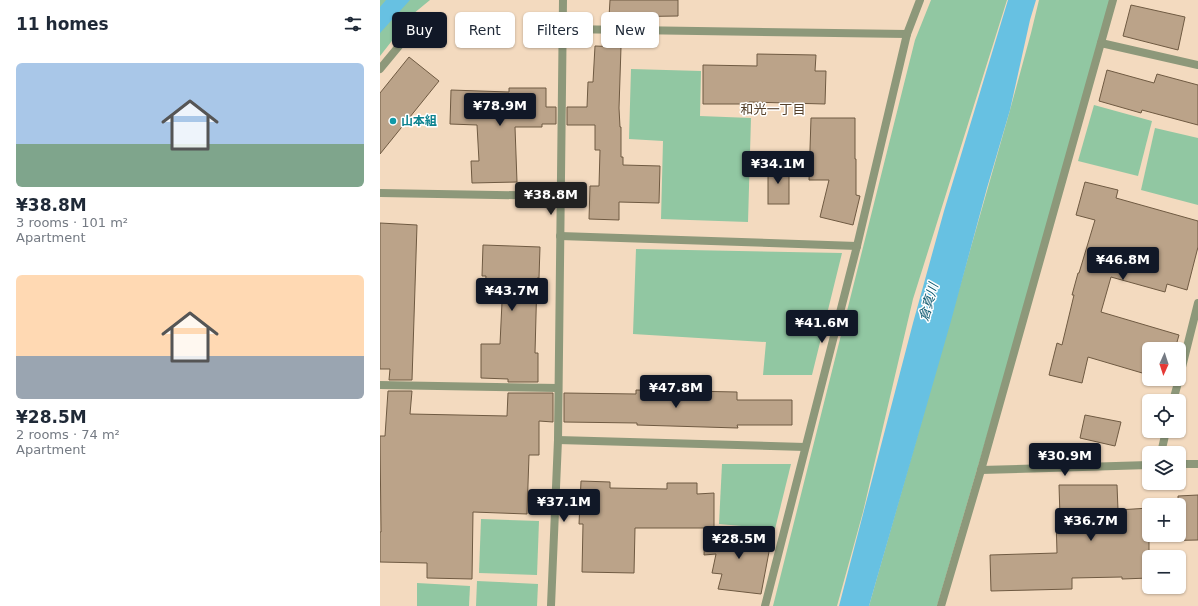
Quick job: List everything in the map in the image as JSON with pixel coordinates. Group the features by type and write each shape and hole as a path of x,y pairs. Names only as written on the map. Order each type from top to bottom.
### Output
{"street":[{"path":"563,0 563,12"},
{"path":"765,606 858,246 908,34 920,0"},
{"path":"941,606 981,470 1113,0"},
{"path":"593,29 908,34"},
{"path":"1101,43 1198,65"},
{"path":"380,69 397,48"},
{"path":"551,606 558,440 563,48"},
{"path":"380,193 561,196"},
{"path":"560,236 858,246"},
{"path":"1186,358 1195,331 1198,303"},
{"path":"380,385 558,388"},
{"path":"558,440 805,447"},
{"path":"1186,464 1198,464"},
{"path":"981,470 1142,465"}],"green space":[{"path":"380,0 430,0 415,12 392,12 392,41 380,56"},
{"path":"931,0 1007,0 913,299 863,512 837,606 773,606 915,40"},
{"path":"1039,0 1112,0 1099,54 937,606 869,606 1010,110"},
{"path":"631,69 701,71 700,116 751,118 748,222 661,219 663,141 629,139"},
{"path":"1094,105 1152,121 1138,176 1078,161"},
{"path":"1155,128 1198,138 1198,205 1141,190"},
{"path":"636,249 842,253 812,375 763,375 766,342 633,334"},
{"path":"722,464 791,464 775,529 719,524"},
{"path":"481,519 539,521 537,575 479,573"},
{"path":"477,581 538,584 537,606 476,606"},
{"path":"417,583 470,586 469,606 417,606"}],"water":[{"path":"386,0 410,0 399,12 392,12 392,20 380,33 380,7"},
{"name":"倉真川","path":"1008,0 1036,0 1030,20 1010,110 869,606 839,606 944,211"}],"building":[{"path":"610,0 678,0 678,16 659,16 659,12 609,12"},
{"path":"1131,5 1185,17 1178,50 1123,36"},
{"path":"595,46 601,46 601,48 621,48 619,108 621,127 621,157 623,157 623,165 660,166 659,203 619,202 619,220 589,219 590,186 599,186 600,150 595,150 595,125 567,125 567,107 587,107 588,82 593,82"},
{"path":"757,54 816,55 815,71 826,71 825,104 749,102 749,104 703,104 703,65 757,66"},
{"name":"山本組","path":"409,57 439,81 380,154 380,93"},
{"path":"1107,70 1154,83 1157,74 1198,85 1198,125 1142,110 1141,113 1099,101"},
{"path":"509,88 546,88 546,107 556,107 556,124 542,124 542,127 515,127 517,182 472,183 471,161 479,161 477,125 450,124 451,90 509,92"},
{"path":"811,118 855,118 856,195 860,196 853,225 820,217 829,180 809,180"},
{"path":"768,166 789,166 789,204 768,204"},
{"path":"1085,182 1118,190 1116,198 1198,221 1198,247 1187,290 1167,284 1165,292 1111,277 1101,312 1179,335 1177,342 1142,342 1142,373 1088,357 1082,383 1049,375 1057,343 1062,345 1074,295 1072,295 1095,220 1076,215"},
{"path":"380,223 417,225 412,380 389,380 390,369 380,369"},
{"path":"483,245 540,247 539,278 537,278 535,353 538,353 538,382 508,382 508,379 481,378 481,344 500,344 502,302 484,301 486,276 482,276"},
{"path":"636,390 737,392 737,400 792,400 792,425 737,425 738,428 637,425 637,423 564,422 564,393 636,394"},
{"path":"388,391 412,391 410,414 507,416 508,393 553,393 553,422 539,421 539,455 529,455 527,514 473,512 472,579 427,578 427,563 380,562 380,436 385,436"},
{"path":"1085,415 1121,422 1115,446 1080,438"},
{"path":"581,481 610,482 610,488 667,489 667,483 697,483 697,494 714,493 714,528 635,528 634,573 582,572 583,524 579,524"},
{"path":"1059,485 1117,485 1118,510 1142,508 1142,542 1149,542 1149,550 1142,550 1142,578 1072,578 1072,589 991,591 990,555 1057,553 1056,517 1060,517"},
{"path":"1198,495 1198,540 1186,540 1186,498 1178,498 1178,496"},
{"path":"705,530 772,536 761,594 718,589 722,574 712,573 716,554 704,555"}],"place":[{"name":"山本組","path":"393,121"}],"district":[{"name":"和光一丁目","path":"773,109"}]}
